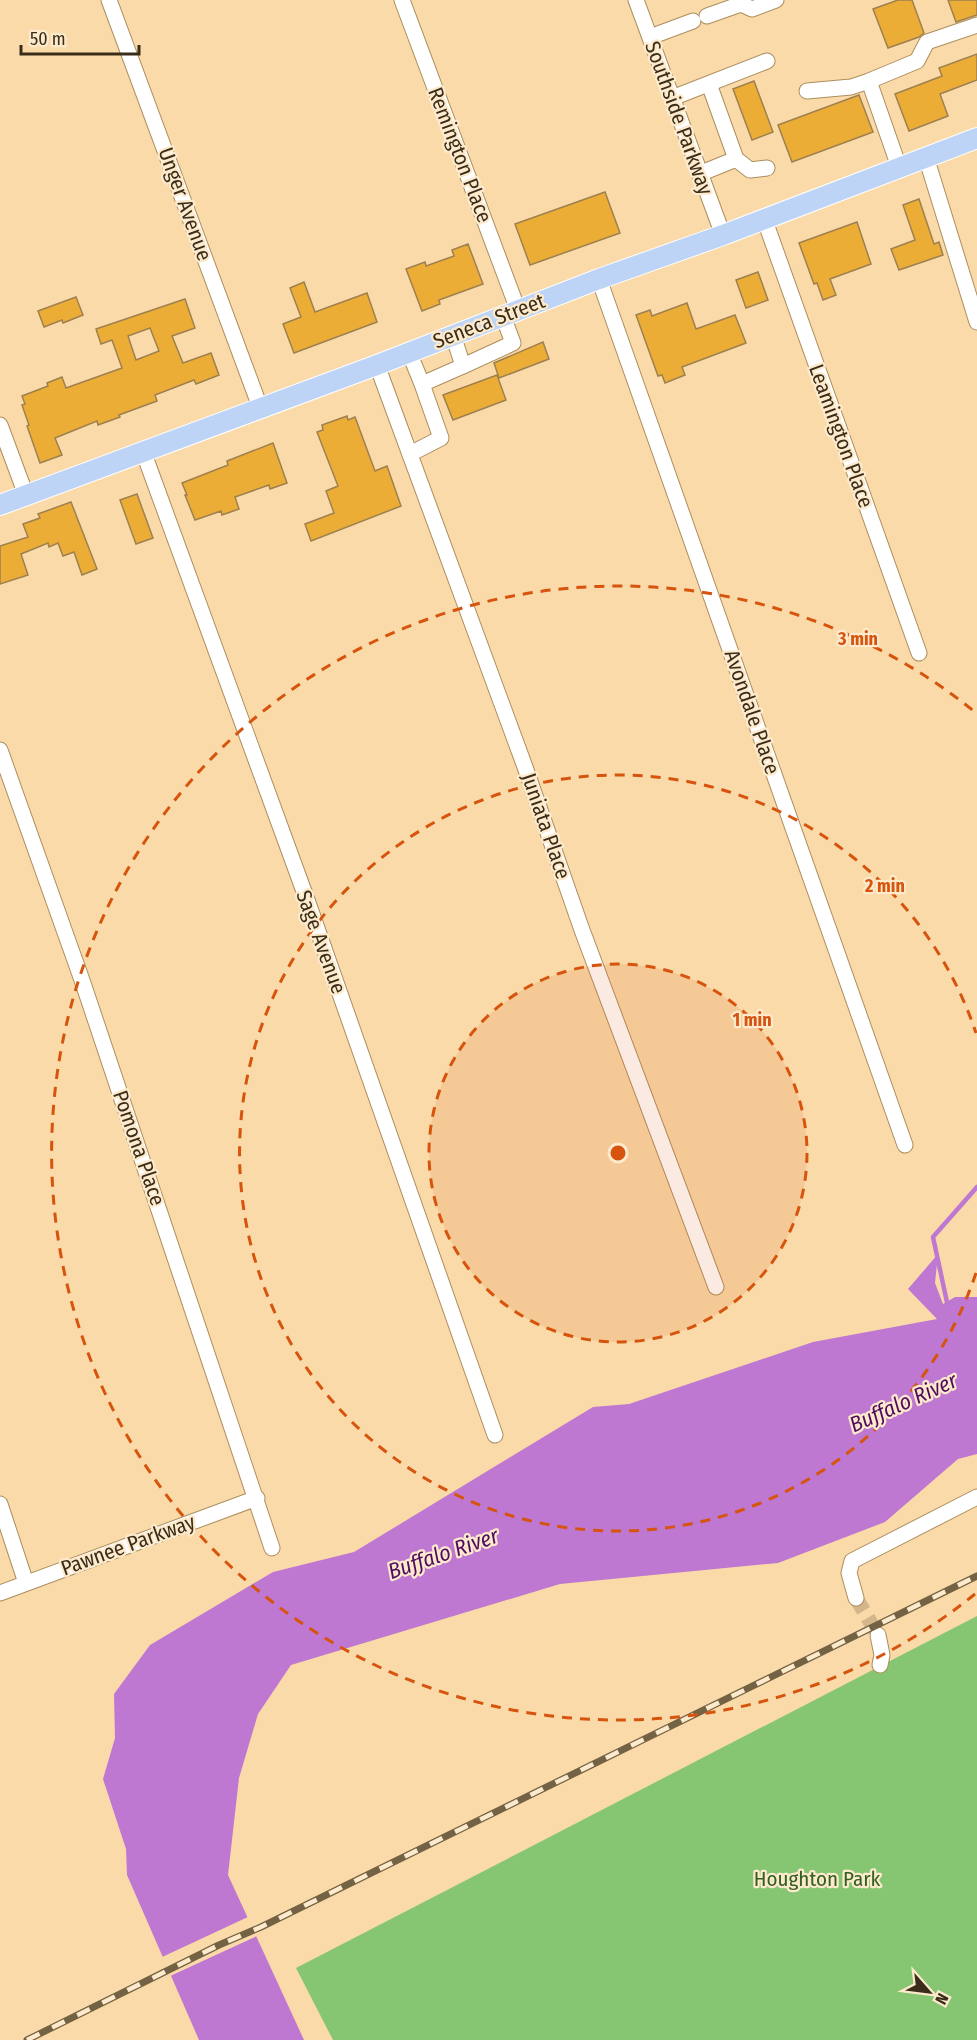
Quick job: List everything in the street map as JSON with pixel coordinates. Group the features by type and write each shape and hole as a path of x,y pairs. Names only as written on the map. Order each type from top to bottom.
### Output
{"main road":[{"name":"Seneca Street","path":"0,505 977,138"}],"street":[{"name":"Unger Avenue","path":"109,0 261,407"},
{"name":"Remington Place","path":"402,0 510,313 513,343 463,366"},
{"name":"Southside Parkway","path":"636,0 723,235"},
{"path":"650,37 741,2 752,9 776,0"},
{"path":"807,91 851,87 868,81 917,61 927,42 977,25"},
{"path":"672,98 767,61"},
{"path":"868,81 899,167"},
{"path":"709,84 736,159 750,170 767,168"},
{"path":"926,157 977,322"},
{"path":"699,174 736,159"},
{"name":"Leamington Place","path":"764,218 919,653"},
{"name":"Avondale Place","path":"599,279 905,1145"},
{"path":"422,384 463,366 453,335"},
{"path":"409,352 441,438 410,454"},
{"name":"Juniata Place","path":"376,365 525,767 582,930 716,1287"},
{"path":"0,426 26,495"},
{"name":"Sage Avenue","path":"143,451 306,897 495,1435"},
{"name":"Pomona Place","path":"0,750 83,983 272,1548"},
{"path":"856,1598 849,1573 852,1561 977,1497"},
{"name":"Pawnee Parkway","path":"0,1593 256,1498"},
{"path":"0,1504 26,1583"},
{"path":"878,1635 882,1655 880,1665"}],"green space":[{"name":"Houghton Park","path":"977,1616 977,2040 333,2040 296,1968"}],"water":[{"path":"938,1254 935,1283 943,1304 955,1297 977,1297 977,1454 958,1459 885,1522 778,1563 560,1584 291,1665 258,1714 239,1778 228,1875 304,2040 199,2040 127,1875 126,1849 103,1779 115,1738 114,1694 150,1645 273,1572 354,1552 593,1407 629,1404 813,1342 937,1319 908,1289"}],"pier":[{"path":"250,1916 259,1935 168,1977 160,1958"}],"building":[{"path":"898,0 912,0 924,33 888,48 873,9"},
{"path":"948,0 977,0 977,15 956,22"},
{"path":"977,54 977,80 940,94 948,116 909,131 895,94 942,76 939,68"},
{"path":"754,81 773,132 752,140 733,89"},
{"path":"859,95 873,132 792,162 778,125"},
{"path":"605,192 620,233 530,265 515,224"},
{"path":"919,199 934,244 939,242 943,255 899,270 891,249 915,240 903,205"},
{"path":"857,222 871,264 830,279 836,295 823,300 817,283 814,284 799,243"},
{"path":"468,244 483,284 439,300 440,304 422,311 406,269 425,262 426,266 454,256 452,250"},
{"path":"758,272 768,300 746,308 736,280"},
{"path":"304,282 315,312 367,293 377,322 294,353 283,324 301,317 290,288"},
{"path":"76,297 83,315 44,327 38,311"},
{"path":"185,299 195,328 172,336 183,363 211,353 219,375 196,384 194,380 155,395 157,401 119,415 120,417 98,425 97,421 55,438 62,455 40,463 27,426 29,425 22,405 25,404 22,396 48,386 47,383 62,377 66,388 122,368 112,340 101,344 96,329","holes":["150,328 159,351 136,360 128,336"]},
{"path":"687,303 696,329 735,315 746,343 682,367 685,375 665,383 662,375 658,376 636,315 650,310 652,316"},
{"path":"543,342 549,359 499,378 494,363"},
{"path":"497,375 506,400 453,420 443,395"},
{"path":"347,416 348,420 355,417 375,471 387,466 401,506 311,541 305,524 334,513 326,491 338,486 317,432 323,430 322,425"},
{"path":"273,443 287,483 270,489 269,485 235,497 239,509 222,515 221,511 195,520 182,483 228,465 227,461"},
{"path":"137,494 153,538 136,544 120,500"},
{"path":"71,502 97,569 82,575 74,552 63,556 58,543 49,547 48,543 21,554 28,575 0,584 0,546 28,537 23,524 40,518 38,514"}],"waterway":[{"name":"Buffalo River","path":"948,1307 933,1237 977,1187"}],"tunnel":[{"path":"856,1598 878,1635"}],"railway":[{"path":"27,2040 977,1576"}]}
